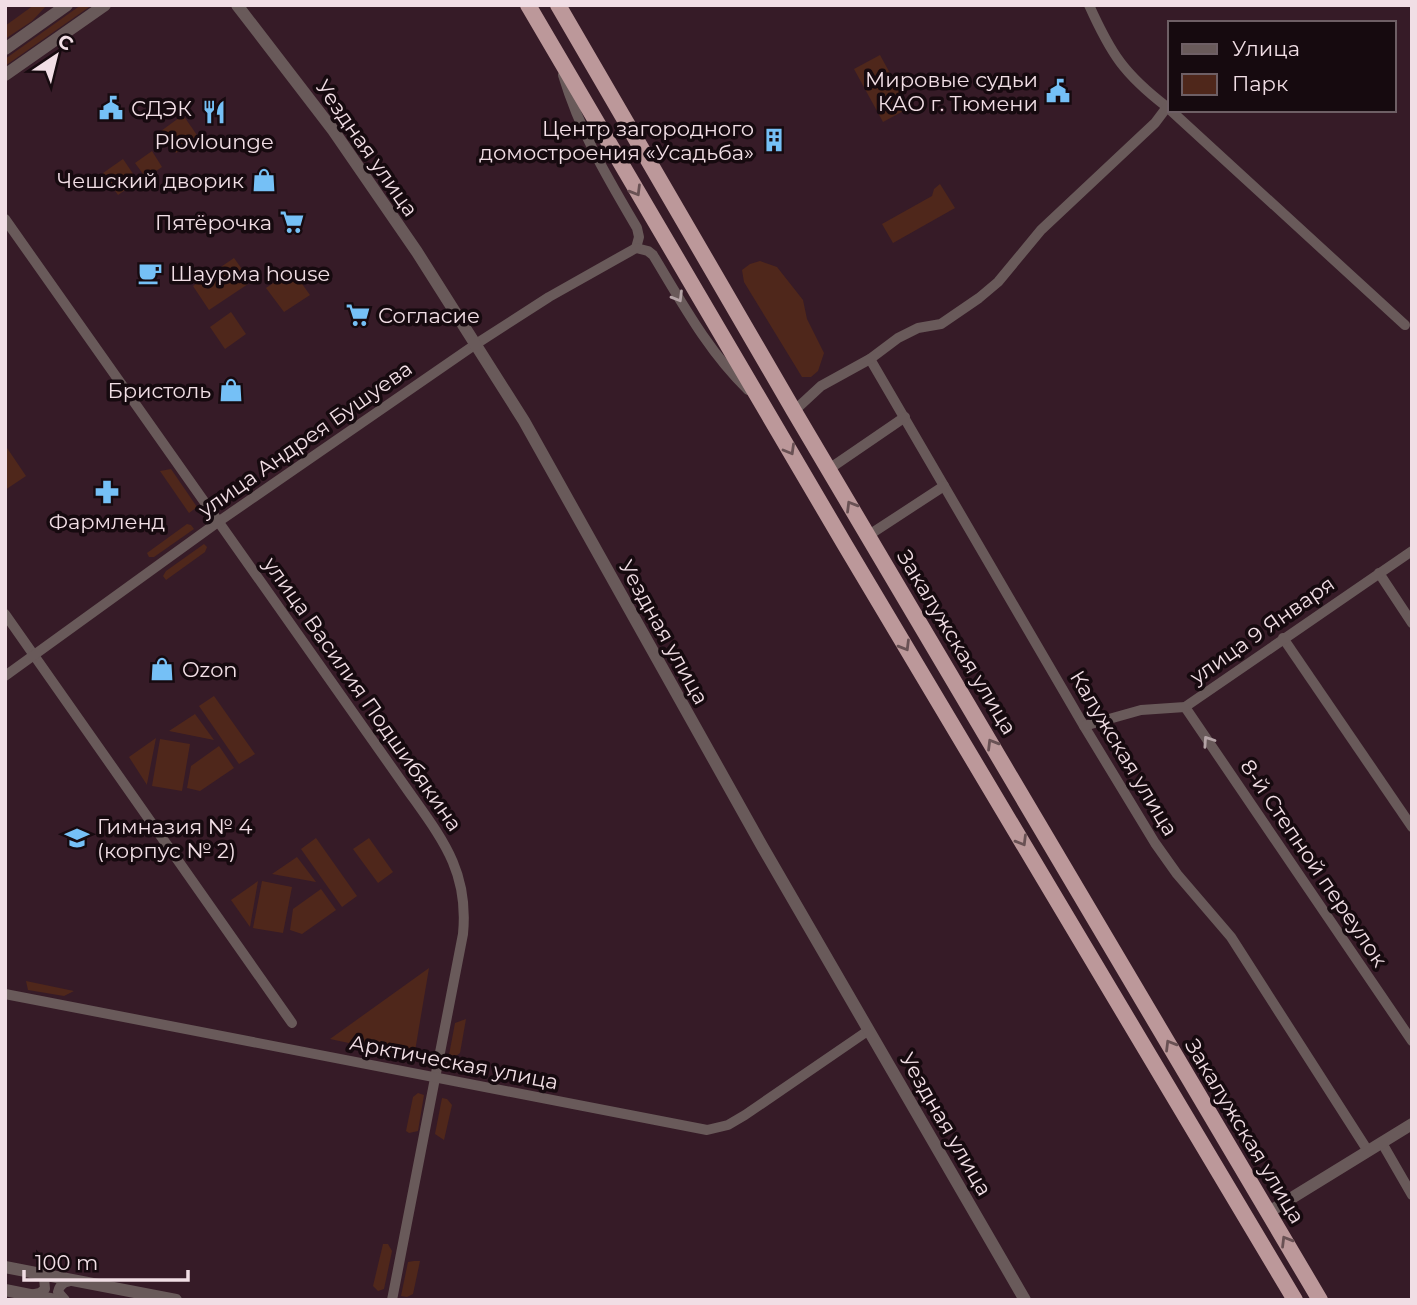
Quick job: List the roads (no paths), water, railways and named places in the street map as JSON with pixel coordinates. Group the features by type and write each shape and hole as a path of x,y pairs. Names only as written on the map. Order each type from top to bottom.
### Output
{"highway":[{"path":"528,5 560,64 1295,1300"},
{"name":"Закалужская улица","path":"558,5 794,411 1320,1300"}],"street":[{"path":"5,49 67,5"},
{"path":"5,75 105,5"},
{"name":"Уездная улица","path":"237,5 333,130 417,252 524,421 762,846 1025,1300"},
{"path":"794,411 821,386 870,359 898,338 918,328 941,324 979,299 998,282 1041,230 1155,123 1167,107 1139,85 1117,61 1090,5"},
{"path":"560,64 572,105 593,153 637,228 639,237 636,248 653,255 695,326 720,359 767,409"},
{"path":"1172,112 1405,325"},
{"name":"улица Василия Подшибякина","path":"5,219 424,813 454,863 463,888 466,909 436,1079 392,1300"},
{"name":"улица Андрея Бушуева","path":"5,676 218,522 476,344 549,297 636,248"},
{"name":"Калужская улица","path":"870,359 1155,843 1177,874 1231,937 1368,1151"},
{"path":"829,469 905,418"},
{"path":"869,535 944,486"},
{"name":"улица 9 Января","path":"1084,726 1141,710 1185,707 1412,551"},
{"path":"1379,573 1412,623"},
{"path":"5,614 292,1023"},
{"path":"1283,638 1412,827"},
{"name":"8-й Степной переулок","path":"1185,707 1412,1041"},
{"name":"Арктическая улица","path":"5,993 707,1130 717,1130 745,1115 869,1030"},
{"path":"1269,1212 1412,1124"},
{"path":"1382,1143 1412,1195"},
{"path":"5,1266 176,1300"},
{"path":"30,1295 45,1289 44,1278 36,1273"},
{"path":"65,1300 58,1292 60,1287 74,1280"},
{"path":"5,1290 55,1300"}],"place":[{"name":"Мировые судьи КАО г. Тюмени","path":"1058,91"},
{"name":"СДЭК","path":"111,108"},
{"name":"Plovlounge","path":"214,112"},
{"name":"Центр загородного домостроения «Усадьба»","path":"774,140"},
{"name":"Чешский дворик","path":"264,180"},
{"name":"Пятёрочка","path":"292,222"},
{"name":"Шаурма house","path":"150,273"},
{"name":"Согласие","path":"358,315"},
{"name":"Бристоль","path":"231,390"},
{"name":"Фармленд","path":"107,492"},
{"name":"Ozon","path":"162,669"},
{"name":"Гимназия № 4 (корпус № 2)","path":"77,838"}]}
